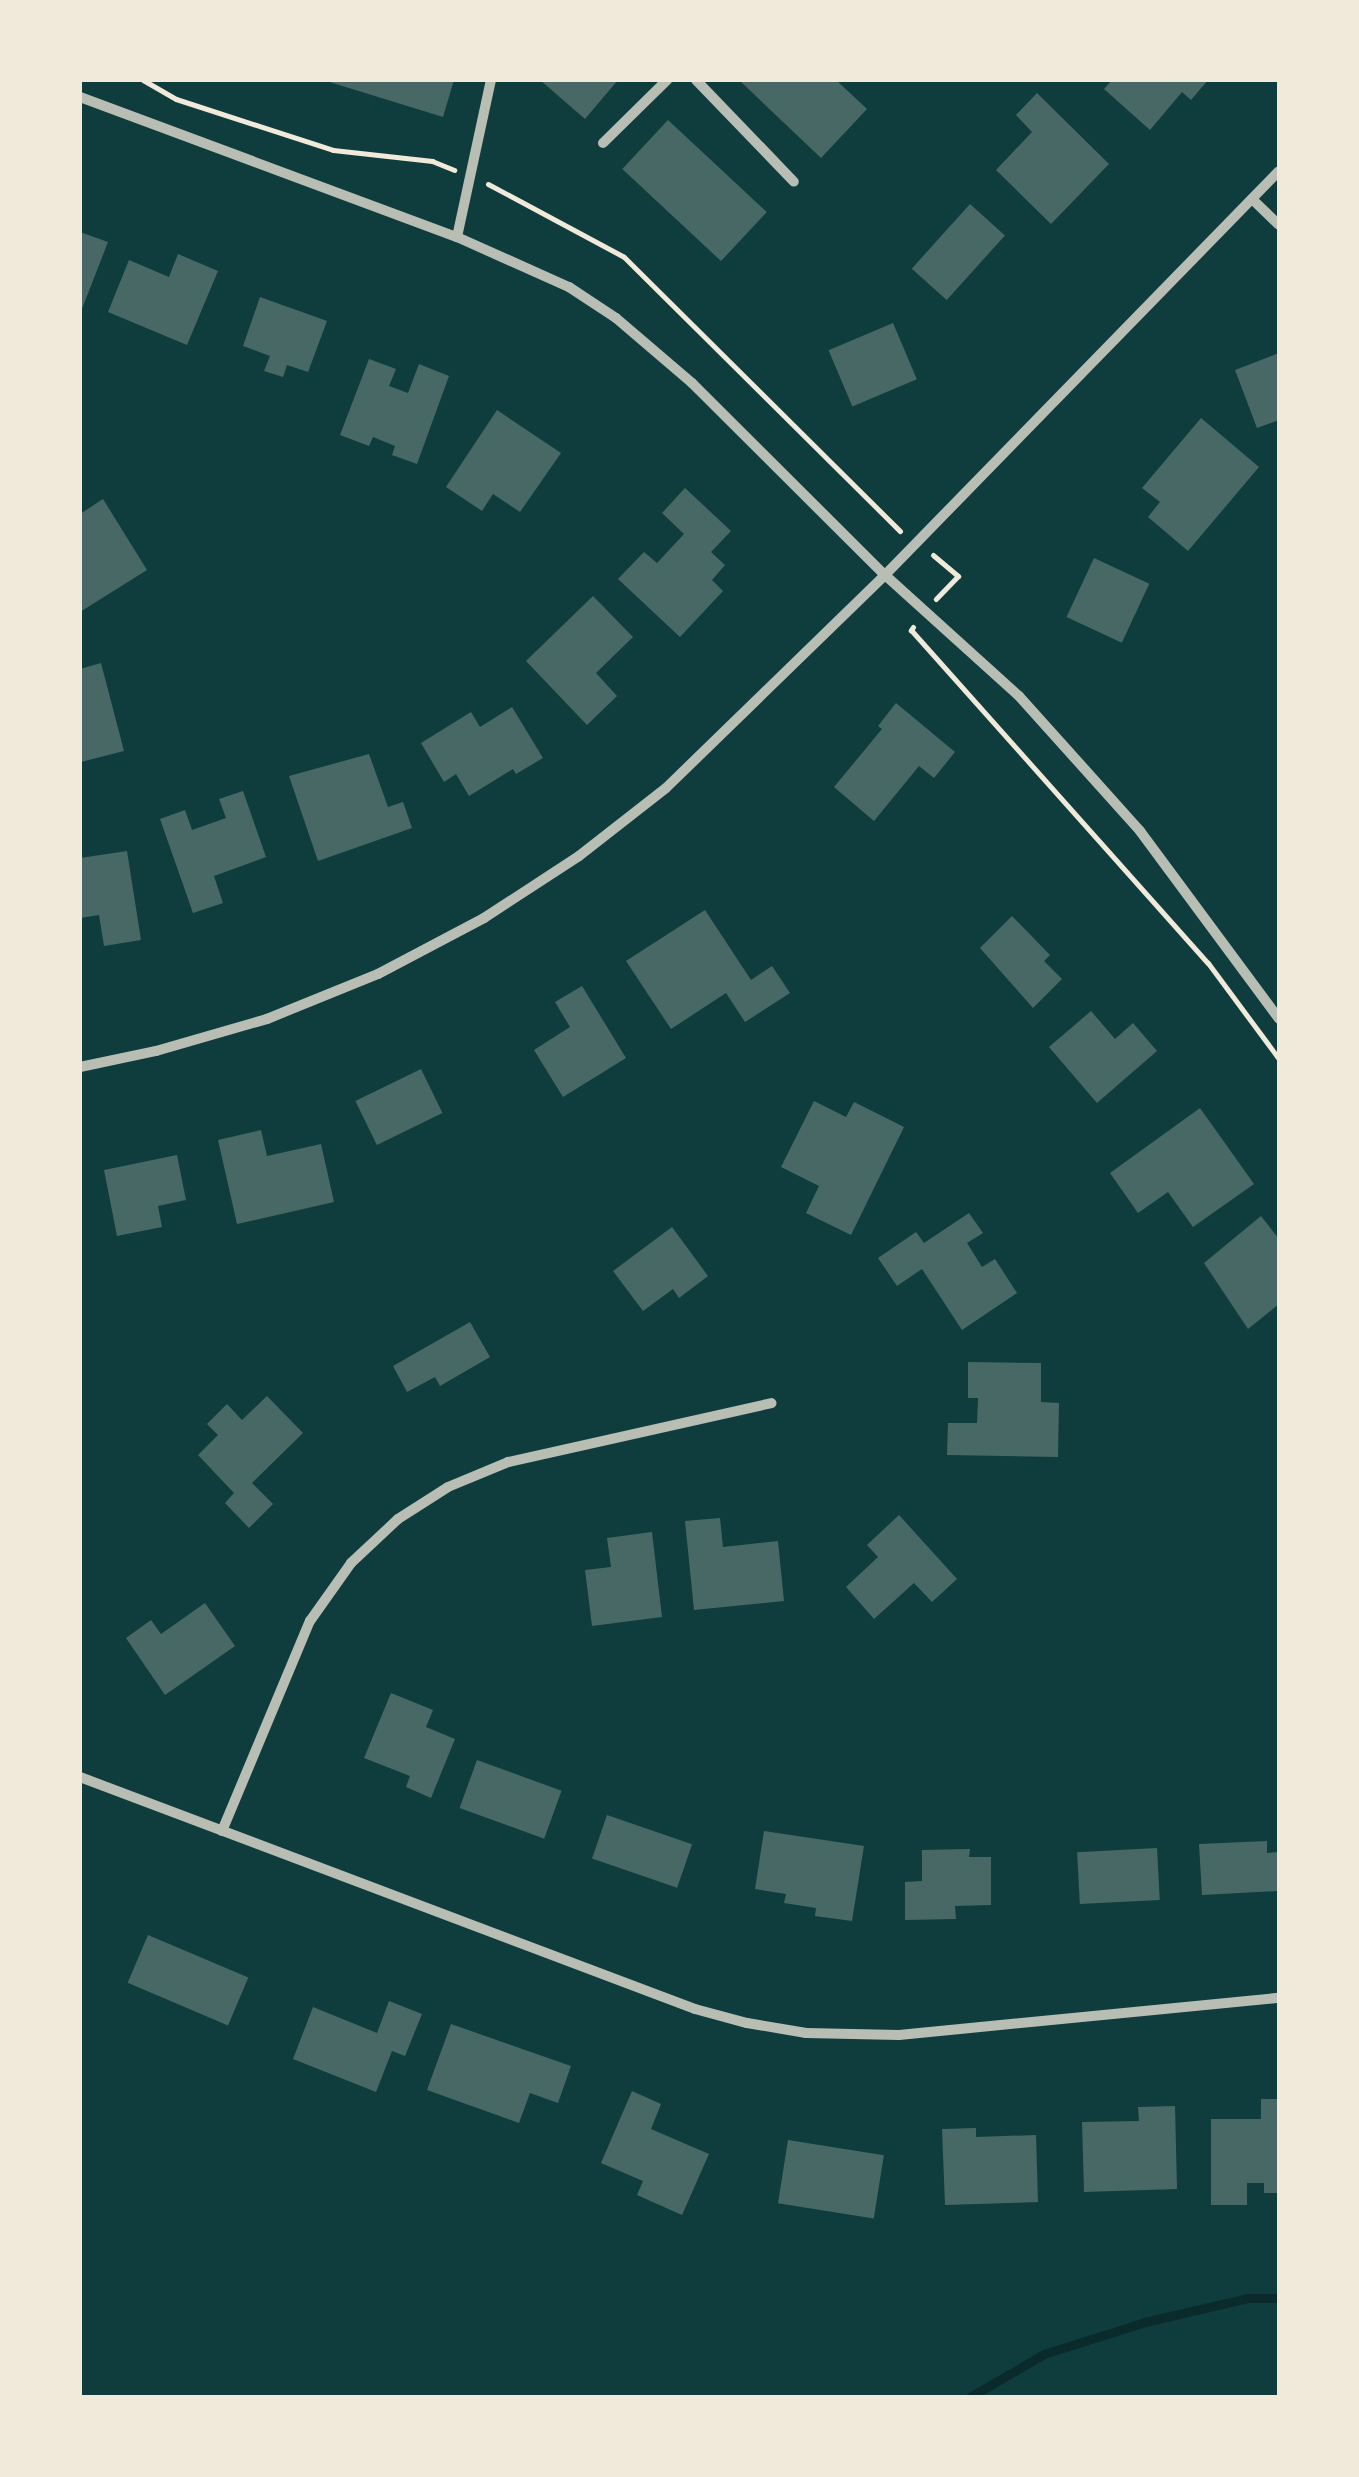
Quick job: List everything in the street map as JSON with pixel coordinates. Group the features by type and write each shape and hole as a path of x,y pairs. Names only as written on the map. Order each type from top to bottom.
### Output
{"street":[{"path":"457,237 491,80"},
{"path":"604,143 667,80"},
{"path":"696,80 794,182"},
{"path":"80,97 457,237 569,286 616,318 692,383 885,575 1019,696 1140,831 1279,1019"},
{"path":"80,1067 156,1052 267,1018 378,974 484,918 579,856 666,788 885,575 1279,171"},
{"path":"1252,199 1279,225"},
{"path":"222,1831 310,1621 351,1564 398,1519 448,1487 508,1462 771,1403"},
{"path":"80,1778 695,2008 806,2033 899,2035 1279,1998"}],"building":[{"path":"323,80 454,80 443,117"},
{"path":"540,80 618,80 585,119"},
{"path":"739,80 836,80 867,109 821,158"},
{"path":"1112,80 1208,80 1191,100 1182,92 1150,130 1104,89"},
{"path":"1037,93 1109,164 1051,224 996,170 1032,132 1016,115"},
{"path":"668,120 767,212 721,261 622,169"},
{"path":"970,204 1005,235 947,300 912,269"},
{"path":"80,232 108,242 80,314"},
{"path":"178,254 218,271 187,345 108,312 129,260 169,277"},
{"path":"260,297 327,321 308,372 287,365 283,377 264,371 270,356 243,346"},
{"path":"893,323 917,379 852,407 829,350"},
{"path":"1279,353 1279,420 1257,428 1235,370"},
{"path":"369,359 396,369 389,386 408,393 419,364 449,376 417,464 392,455 395,446 373,437 369,446 340,435"},
{"path":"497,410 561,453 520,512 493,494 482,511 446,487"},
{"path":"1201,418 1259,467 1188,551 1148,517 1160,502 1142,488"},
{"path":"685,488 731,531 711,552 725,565 712,580 723,591 680,637 618,579 644,552 657,563 684,534 662,513"},
{"path":"103,499 147,570 80,612 80,514"},
{"path":"1094,558 1149,584 1122,643 1067,617"},
{"path":"593,596 633,637 596,673 617,696 587,725 526,661"},
{"path":"101,663 124,751 81,762 80,669"},
{"path":"896,703 955,752 934,778 919,766 874,821 834,787 882,729 878,726"},
{"path":"512,707 543,758 516,774 513,769 469,796 456,774 444,782 421,743 471,712 480,727"},
{"path":"369,754 388,807 403,802 412,828 318,861 289,776"},
{"path":"243,791 266,857 214,876 223,903 193,913 160,819 185,810 192,830 226,818 219,799"},
{"path":"127,851 141,940 104,946 99,915 80,918 80,858"},
{"path":"705,910 751,980 772,966 790,993 745,1022 726,993 671,1029 626,961"},
{"path":"1012,916 1050,955 1044,961 1062,979 1033,1008 980,948"},
{"path":"582,986 626,1058 563,1097 534,1050 570,1027 555,1002"},
{"path":"1091,1011 1115,1039 1133,1023 1157,1051 1097,1103 1049,1047"},
{"path":"421,1069 442,1113 377,1145 355,1101"},
{"path":"814,1101 846,1117 854,1102 904,1127 851,1235 806,1213 819,1186 781,1167"},
{"path":"1200,1108 1254,1184 1193,1227 1168,1192 1138,1213 1110,1173"},
{"path":"261,1130 267,1156 321,1144 334,1202 237,1224 218,1140"},
{"path":"177,1155 186,1200 158,1206 162,1227 117,1236 104,1170"},
{"path":"969,1213 983,1233 967,1243 982,1267 995,1259 1017,1293 962,1330 922,1269 897,1286 878,1258 916,1232 924,1243"},
{"path":"1261,1216 1279,1239 1279,1304 1248,1329 1204,1263"},
{"path":"672,1227 708,1276 679,1298 673,1289 643,1311 613,1271"},
{"path":"470,1322 490,1357 440,1386 435,1377 407,1392 393,1366"},
{"path":"968,1362 1041,1363 1041,1402 1059,1403 1058,1457 947,1455 948,1423 977,1423 978,1398 968,1398"},
{"path":"267,1396 303,1433 252,1483 273,1504 249,1528 225,1503 234,1493 198,1455 218,1435 207,1424 227,1404 242,1420"},
{"path":"899,1515 957,1579 932,1602 914,1583 874,1619 846,1587 878,1557 867,1545"},
{"path":"720,1518 723,1547 778,1541 784,1601 694,1610 685,1521"},
{"path":"652,1532 662,1617 592,1626 585,1570 611,1567 607,1538"},
{"path":"205,1603 235,1646 165,1695 126,1638 151,1620 161,1634"},
{"path":"391,1693 433,1710 426,1727 455,1739 431,1798 406,1787 410,1776 364,1758"},
{"path":"477,1760 562,1791 544,1839 460,1808"},
{"path":"607,1815 692,1844 677,1888 592,1858"},
{"path":"764,1831 864,1846 852,1921 815,1916 816,1908 784,1903 786,1894 755,1889"},
{"path":"1267,1841 1267,1853 1279,1852 1279,1891 1202,1895 1199,1844"},
{"path":"1157,1848 1160,1900 1080,1904 1077,1852"},
{"path":"970,1849 969,1857 991,1857 991,1905 955,1906 956,1919 905,1920 905,1882 922,1881 922,1850"},
{"path":"148,1935 248,1978 228,2025 128,1983"},
{"path":"389,2001 422,2014 405,2056 392,2051 376,2092 293,2059 313,2007 377,2033"},
{"path":"451,2024 571,2066 558,2103 530,2093 519,2123 427,2090"},
{"path":"632,2091 661,2104 651,2129 709,2154 682,2215 637,2195 643,2181 601,2163"},
{"path":"1261,2099 1279,2099 1279,2193 1264,2193 1264,2183 1247,2183 1247,2205 1211,2205 1211,2119 1261,2119"},
{"path":"1175,2106 1177,2189 1084,2192 1082,2122 1139,2121 1138,2107"},
{"path":"976,2128 976,2137 1036,2135 1038,2202 945,2205 942,2129"},
{"path":"788,2140 884,2155 874,2218 778,2203"}],"waterway":[{"path":"970,2397 1044,2354 1145,2322 1248,2298 1279,2298"}]}
